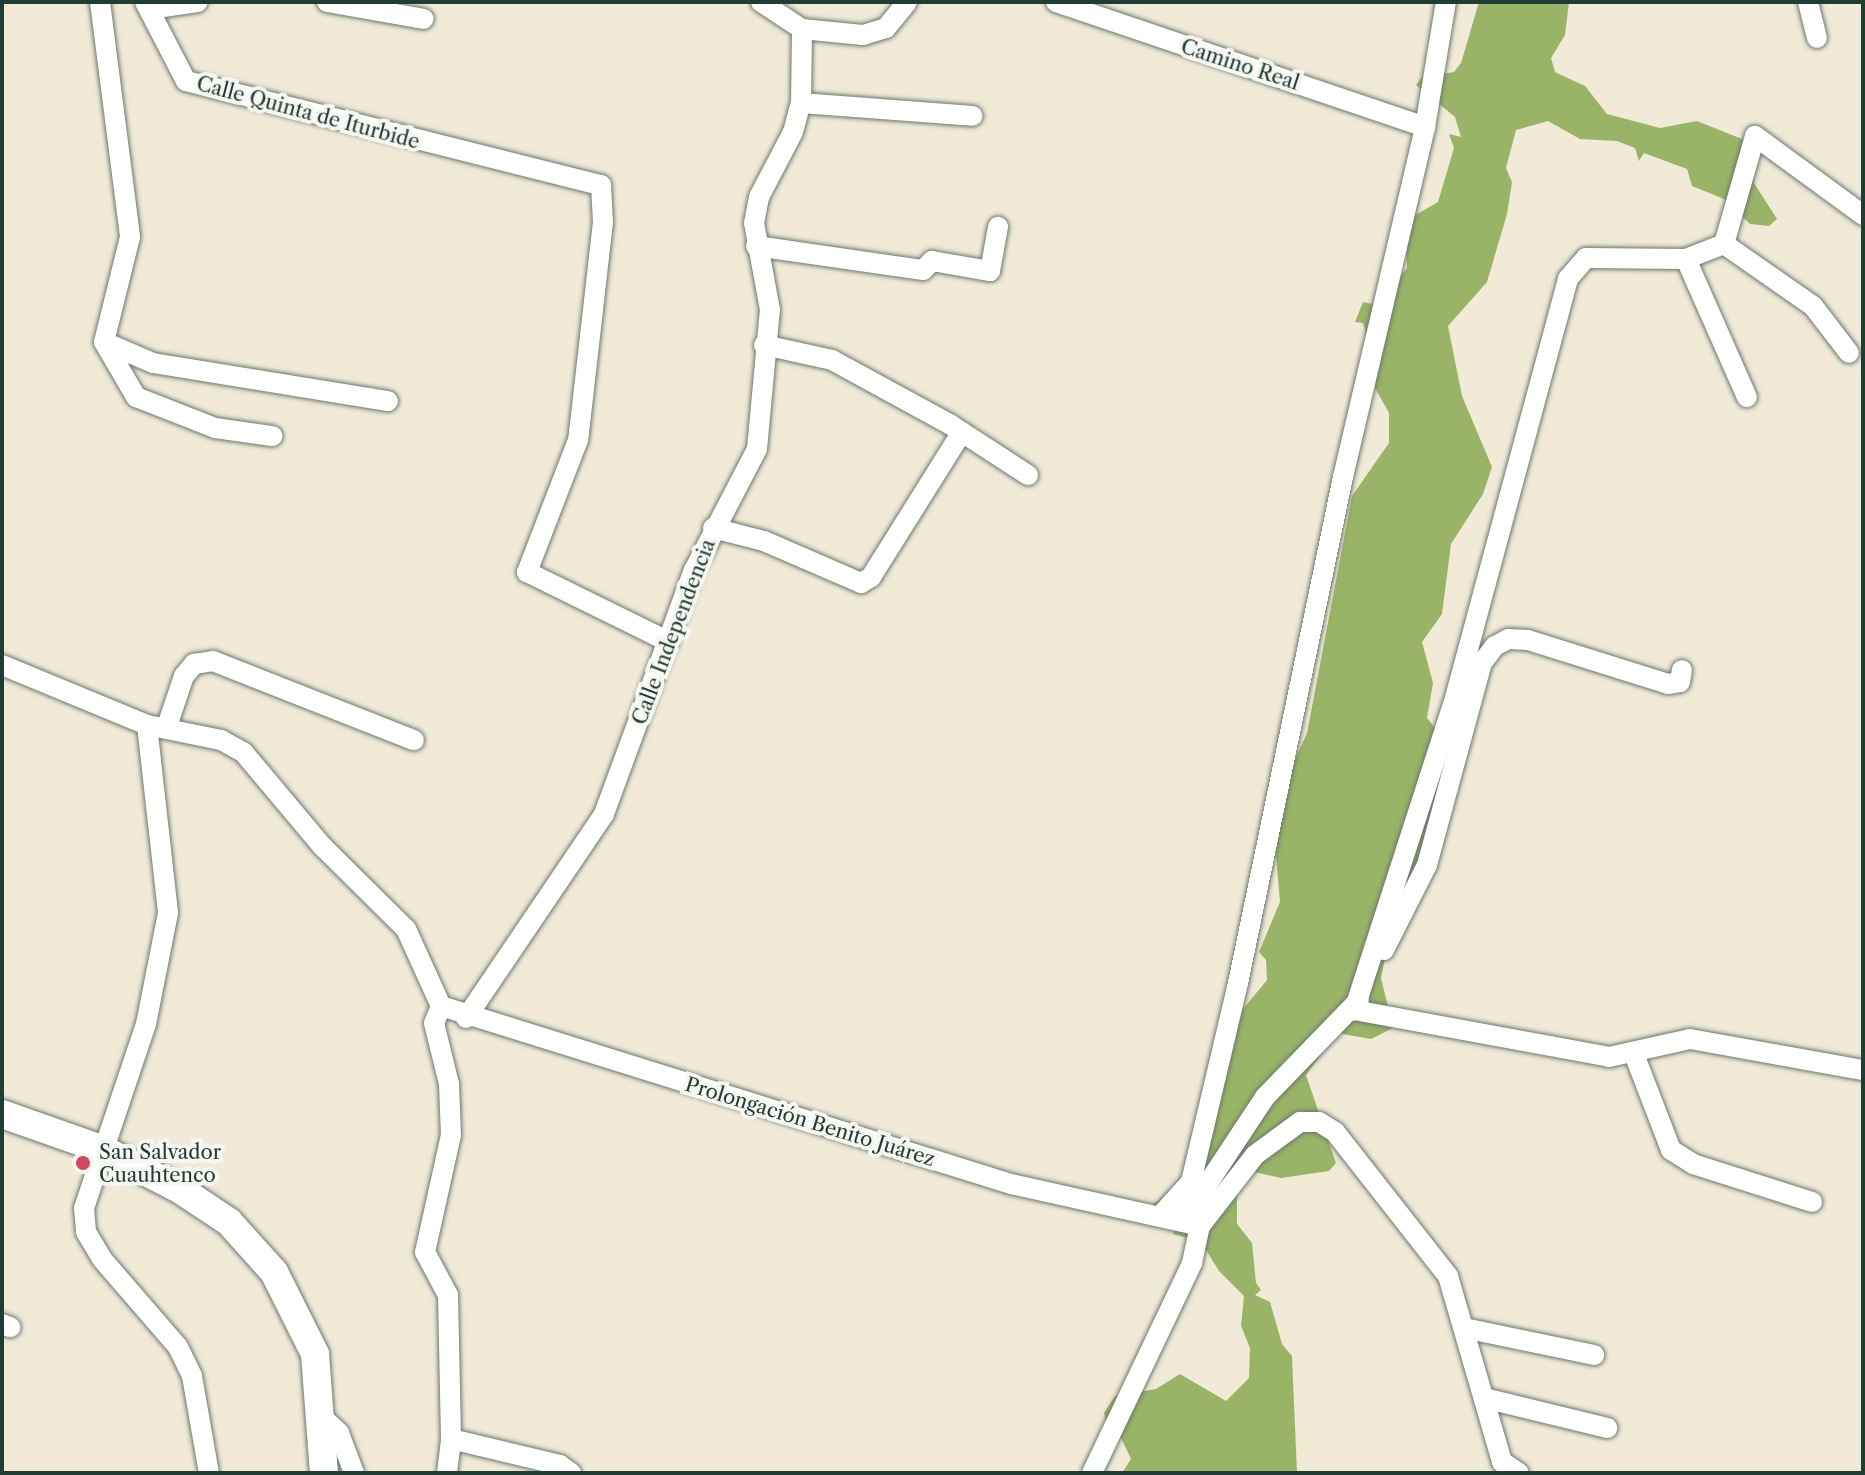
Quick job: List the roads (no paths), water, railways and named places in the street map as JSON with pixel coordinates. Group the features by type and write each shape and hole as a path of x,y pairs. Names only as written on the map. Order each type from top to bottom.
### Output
{"main road":[{"path":"2,1114 104,1150 229,1222 274,1272 315,1354 324,1473"}],"street":[{"path":"100,2 130,237 104,342 136,397 215,428 272,436"},
{"name":"Calle Quinta de Iturbide","path":"198,2 147,5 186,81 463,153 601,185 603,222 578,440 527,572 669,642"},
{"path":"327,2 424,19"},
{"path":"761,2 802,29 863,35 886,28 907,2"},
{"name":"Camino Real","path":"1056,2 1425,127"},
{"path":"1160,1216 1191,1182 1238,983 1343,477 1425,127 1446,2"},
{"path":"1808,2 1817,38"},
{"name":"Calle Independencia","path":"466,1018 604,814 713,528 757,449 764,345 770,310 756,246 759,197 793,132 801,103 802,29"},
{"path":"801,103 973,116"},
{"path":"1724,244 1755,136 1863,215"},
{"path":"756,246 923,270 932,261 990,271 998,227"},
{"path":"1354,1010 1453,704 1568,279 1586,258 1686,259 1724,244"},
{"path":"1724,244 1813,306 1849,353"},
{"path":"1686,259 1747,397"},
{"path":"104,342 153,363 388,401"},
{"path":"764,345 832,360 962,432 1028,475"},
{"path":"713,528 764,541 861,583 871,577 962,432"},
{"path":"1092,1473 1192,1263 1191,1223 1265,1097 1354,1010 1427,865 1482,663 1495,646 1508,639 1528,640 1668,684 1680,682 1682,670"},
{"path":"209,1473 198,1401 178,1347 102,1259 86,1232 84,1208 146,1024 168,913 157,726 184,676 194,664 213,661 414,740"},
{"path":"2,665 157,726 221,740 244,753 322,846 406,929 420,950 441,1006 434,1023 449,1084 451,1135 425,1252 448,1295 451,1439 447,1473"},
{"name":"Prolongación Benito Juárez","path":"441,1006 466,1018 1011,1184 1191,1223"},
{"path":"1354,1010 1609,1057 1634,1054 1690,1039 1863,1070"},
{"path":"1634,1054 1671,1150 1693,1164 1812,1202"},
{"path":"1191,1223 1255,1155 1300,1122 1319,1122 1335,1132 1448,1276 1502,1462 1519,1473"},
{"path":"1464,1328 1594,1355"},
{"path":"1484,1398 1607,1428"},
{"path":"320,1415 339,1433 354,1473"},
{"path":"451,1439 560,1465 571,1473"}],"place":[{"name":"San Salvador Cuauhtenco","path":"83,1163"}]}
